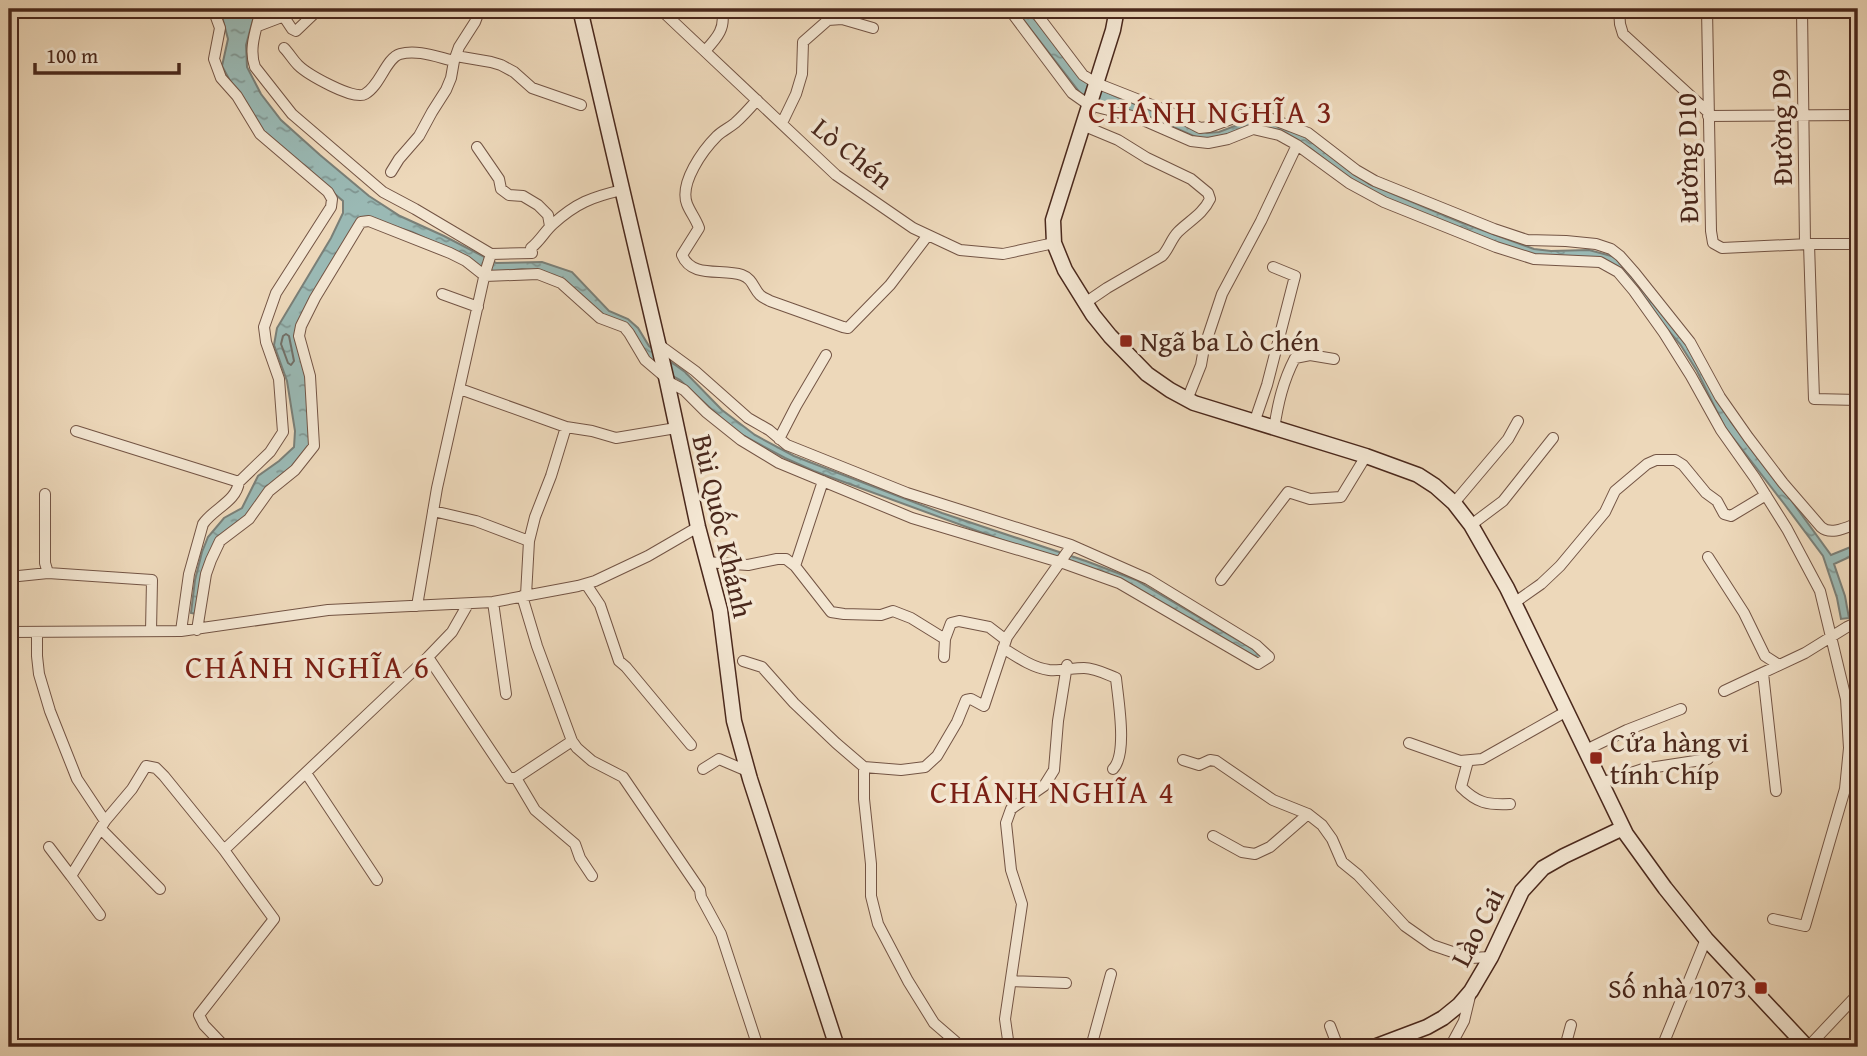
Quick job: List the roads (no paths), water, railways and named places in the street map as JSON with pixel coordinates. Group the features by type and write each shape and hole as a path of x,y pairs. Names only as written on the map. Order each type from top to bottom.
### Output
{"street":[{"path":"181,631 189,574 203,524 236,494 239,482 270,452 283,432 279,379 266,342 264,327 276,293 331,207 332,199 328,192 260,134 237,96 221,79 214,59 220,28 213,9"},
{"path":"261,9 251,58 292,114 383,192 490,257 532,253 531,248 551,226 572,209 591,198 622,190"},
{"path":"258,26 284,18 296,31 319,9"},
{"path":"391,172 419,136 446,90 459,47 480,9"},
{"name":"Bùi Quốc Khánh","path":"580,9 706,562 720,610 734,721 747,771 837,1047"},
{"name":"Lò Chén","path":"660,9 836,175 913,228 960,250 1003,254 1054,243"},
{"path":"705,51 720,36 723,16 721,9"},
{"path":"782,122 796,94 802,74 803,42 828,20 831,9"},
{"path":"1009,9 1072,93 1090,103 1136,117 1191,141 1208,144 1253,129 1279,135 1349,183 1384,202 1534,260 1600,262 1618,272 1634,291 1691,376 1721,430 1765,493 1821,591 1846,699 1849,748 1845,789 1804,926 1773,919"},
{"path":"1033,9 1083,75 1095,84 1167,111 1200,128 1248,113 1259,114 1308,133 1356,170 1375,181 1494,229 1527,240 1596,244 1611,249 1636,273 1690,342 1720,397 1781,481 1825,530 1831,531 1858,523"},
{"path":"1116,9 1113,30 1053,220 1054,243 1065,270 1084,303 1110,336 1147,374 1187,400 1366,456 1418,475 1435,486 1454,503 1491,557 1623,828 1665,888 1706,939 1807,1047 1858,992"},
{"path":"1619,9 1623,34 1708,114 1858,115"},
{"name":"Đường D10","path":"1707,9 1713,243 1722,248 1858,244"},
{"name":"Đường D9","path":"1802,9 1803,116 1814,399 1858,400"},
{"path":"828,20 842,19 873,28"},
{"path":"284,48 297,64 311,75 357,96 370,90 391,61 402,53 428,54 501,65 514,72 532,88 581,105"},
{"path":"757,100 703,152 687,185 686,202 699,228 682,254 697,270 741,275 751,280 760,295 770,301 848,327 891,285 928,235"},
{"path":"1253,129 1259,114"},
{"path":"1082,125 1118,140 1147,158 1191,179 1208,193 1210,199 1204,210 1176,234 1162,256 1084,303"},
{"path":"1187,400 1201,365 1222,294 1297,145"},
{"path":"477,147 499,179 501,189 509,195 523,196 538,205 548,215 551,226"},
{"path":"197,629 206,574 220,541 249,519 269,491 295,470 314,446 310,376 299,336 301,326 361,222 369,220 450,253 485,275 538,274 561,283 600,318 624,327 645,360 666,379 684,390 741,440 779,463 912,518 1060,561 1119,583 1258,664 1269,657 1256,645 1148,579 1071,545 907,493 788,445 748,418 685,362 659,347"},
{"path":"1556,241 1556,261"},
{"path":"417,606 433,512 490,257"},
{"path":"1254,423 1267,385 1295,276 1273,267"},
{"path":"442,294 478,307"},
{"path":"1660,327 1672,320"},
{"path":"779,439 826,355"},
{"path":"1274,429 1285,376 1295,358 1310,355 1334,359"},
{"path":"460,389 566,427 616,438 676,428"},
{"path":"1454,503 1508,439 1518,421"},
{"path":"566,427 529,541 524,595 537,646 572,741 592,761 623,777 700,890 701,897 721,934 758,1047"},
{"path":"76,431 239,482"},
{"path":"1471,525 1503,500 1553,438"},
{"path":"1221,580 1288,492 1310,499 1341,496 1366,456"},
{"path":"1514,603 1541,584 1560,566 1605,512 1615,491 1647,464 1656,460 1675,460 1683,465 1706,493 1717,501 1727,516 1731,516 1781,481"},
{"path":"795,566 823,481"},
{"path":"45,494 45,564 48,573"},
{"path":"433,512 476,521 529,541"},
{"path":"9,632 181,631 328,610 493,602 586,584 648,556 698,527"},
{"path":"743,661 762,667 794,703 863,767 920,769 937,756 966,700 971,699 984,706 1005,644 1070,548"},
{"path":"1708,557 1744,612 1765,656 1779,665"},
{"path":"706,562 748,565 786,558 831,612 881,615 893,611 911,618 945,639"},
{"path":"9,577 48,573 152,580 150,631"},
{"path":"586,584 600,605 619,661 691,745"},
{"path":"493,602 506,694"},
{"path":"224,850 428,657 452,632 468,604"},
{"path":"944,657 945,639 951,622 959,621 992,628 1015,656 1031,664 1048,670 1085,668 1116,678 1121,729 1118,762 1113,769"},
{"path":"1724,691 1805,653 1858,622"},
{"path":"37,632 39,674 50,711 77,779 103,825 160,889"},
{"path":"428,657 507,777 516,778 572,741"},
{"path":"1009,1047 1005,1019 1022,904 1011,870 1006,823 1011,809 1044,786 1054,770 1058,720 1067,667"},
{"path":"1763,673 1776,791"},
{"path":"1586,750 1681,709"},
{"path":"1409,743 1460,761 1482,760 1567,711"},
{"path":"703,769 719,759 747,771"},
{"path":"1601,783 1643,769 1707,759"},
{"path":"1183,761 1199,765 1210,760 1216,761 1273,800 1308,814 1322,825 1332,839 1342,862 1358,875 1405,926 1432,945 1471,958 1491,957"},
{"path":"1468,761 1461,787 1472,798 1490,805 1510,804"},
{"path":"71,876 103,825 132,789 146,766 152,766 176,790 224,850 274,919 199,1015 204,1025 225,1047"},
{"path":"863,767 871,896 878,924 934,1023 956,1042 957,1047"},
{"path":"306,773 377,880"},
{"path":"516,778 535,810 575,844 580,858 592,876"},
{"path":"1213,836 1242,852 1255,854 1270,847 1308,814"},
{"name":"Lào Cai","path":"1374,1047 1443,1018 1471,991 1491,957 1522,891 1543,868 1623,828"},
{"path":"49,847 100,915"},
{"path":"1662,1047 1706,939"},
{"path":"1091,1047 1111,974"},
{"path":"1011,981 1066,983"},
{"path":"1450,1047 1464,1021 1471,991"},
{"path":"1565,1047 1571,1026"},
{"path":"1330,1027 1338,1047"}],"water":[{"path":"220,9 256,9 246,45 247,67 261,94 281,120 320,155 369,196 400,216 496,263 542,262 572,272 609,311 628,319 638,328 649,346 685,372 722,410 755,435 794,456 942,513 1136,580 1263,657 1259,659 1141,591 785,458 735,431 680,380 651,364 638,344 566,282 543,271 522,269 494,272 412,232 365,217 300,320 310,415 307,451 248,516 219,539 197,614 191,613 195,580 208,537 224,518 242,508 258,476 294,447 295,431 287,381 274,345 277,328 343,213 343,201 268,137 241,101 222,66 228,39"},
{"path":"1015,9 1031,9 1086,81 1115,96 1207,133 1219,132 1253,119 1268,120 1314,141 1369,184 1460,222 1534,249 1589,250 1615,257 1686,339 1731,422 1831,555 1858,544 1858,553 1834,564 1849,618 1841,619 1823,556 1724,426 1697,371 1680,344 1613,265 1532,257 1365,191 1310,148 1266,128 1205,141 1146,115 1110,106 1081,94"}],"place":[{"name":"Ngã ba Lò Chén","path":"1126,341"},
{"name":"Cửa hàng vi tính Chíp","path":"1596,758"},
{"name":"Số nhà 1073","path":"1761,988"}],"district":[{"name":"CHÁNH NGHĨA 3","path":"1211,112"},
{"name":"CHÁNH NGHĨA 6","path":"308,667"},
{"name":"CHÁNH NGHĨA 4","path":"1053,792"}]}
